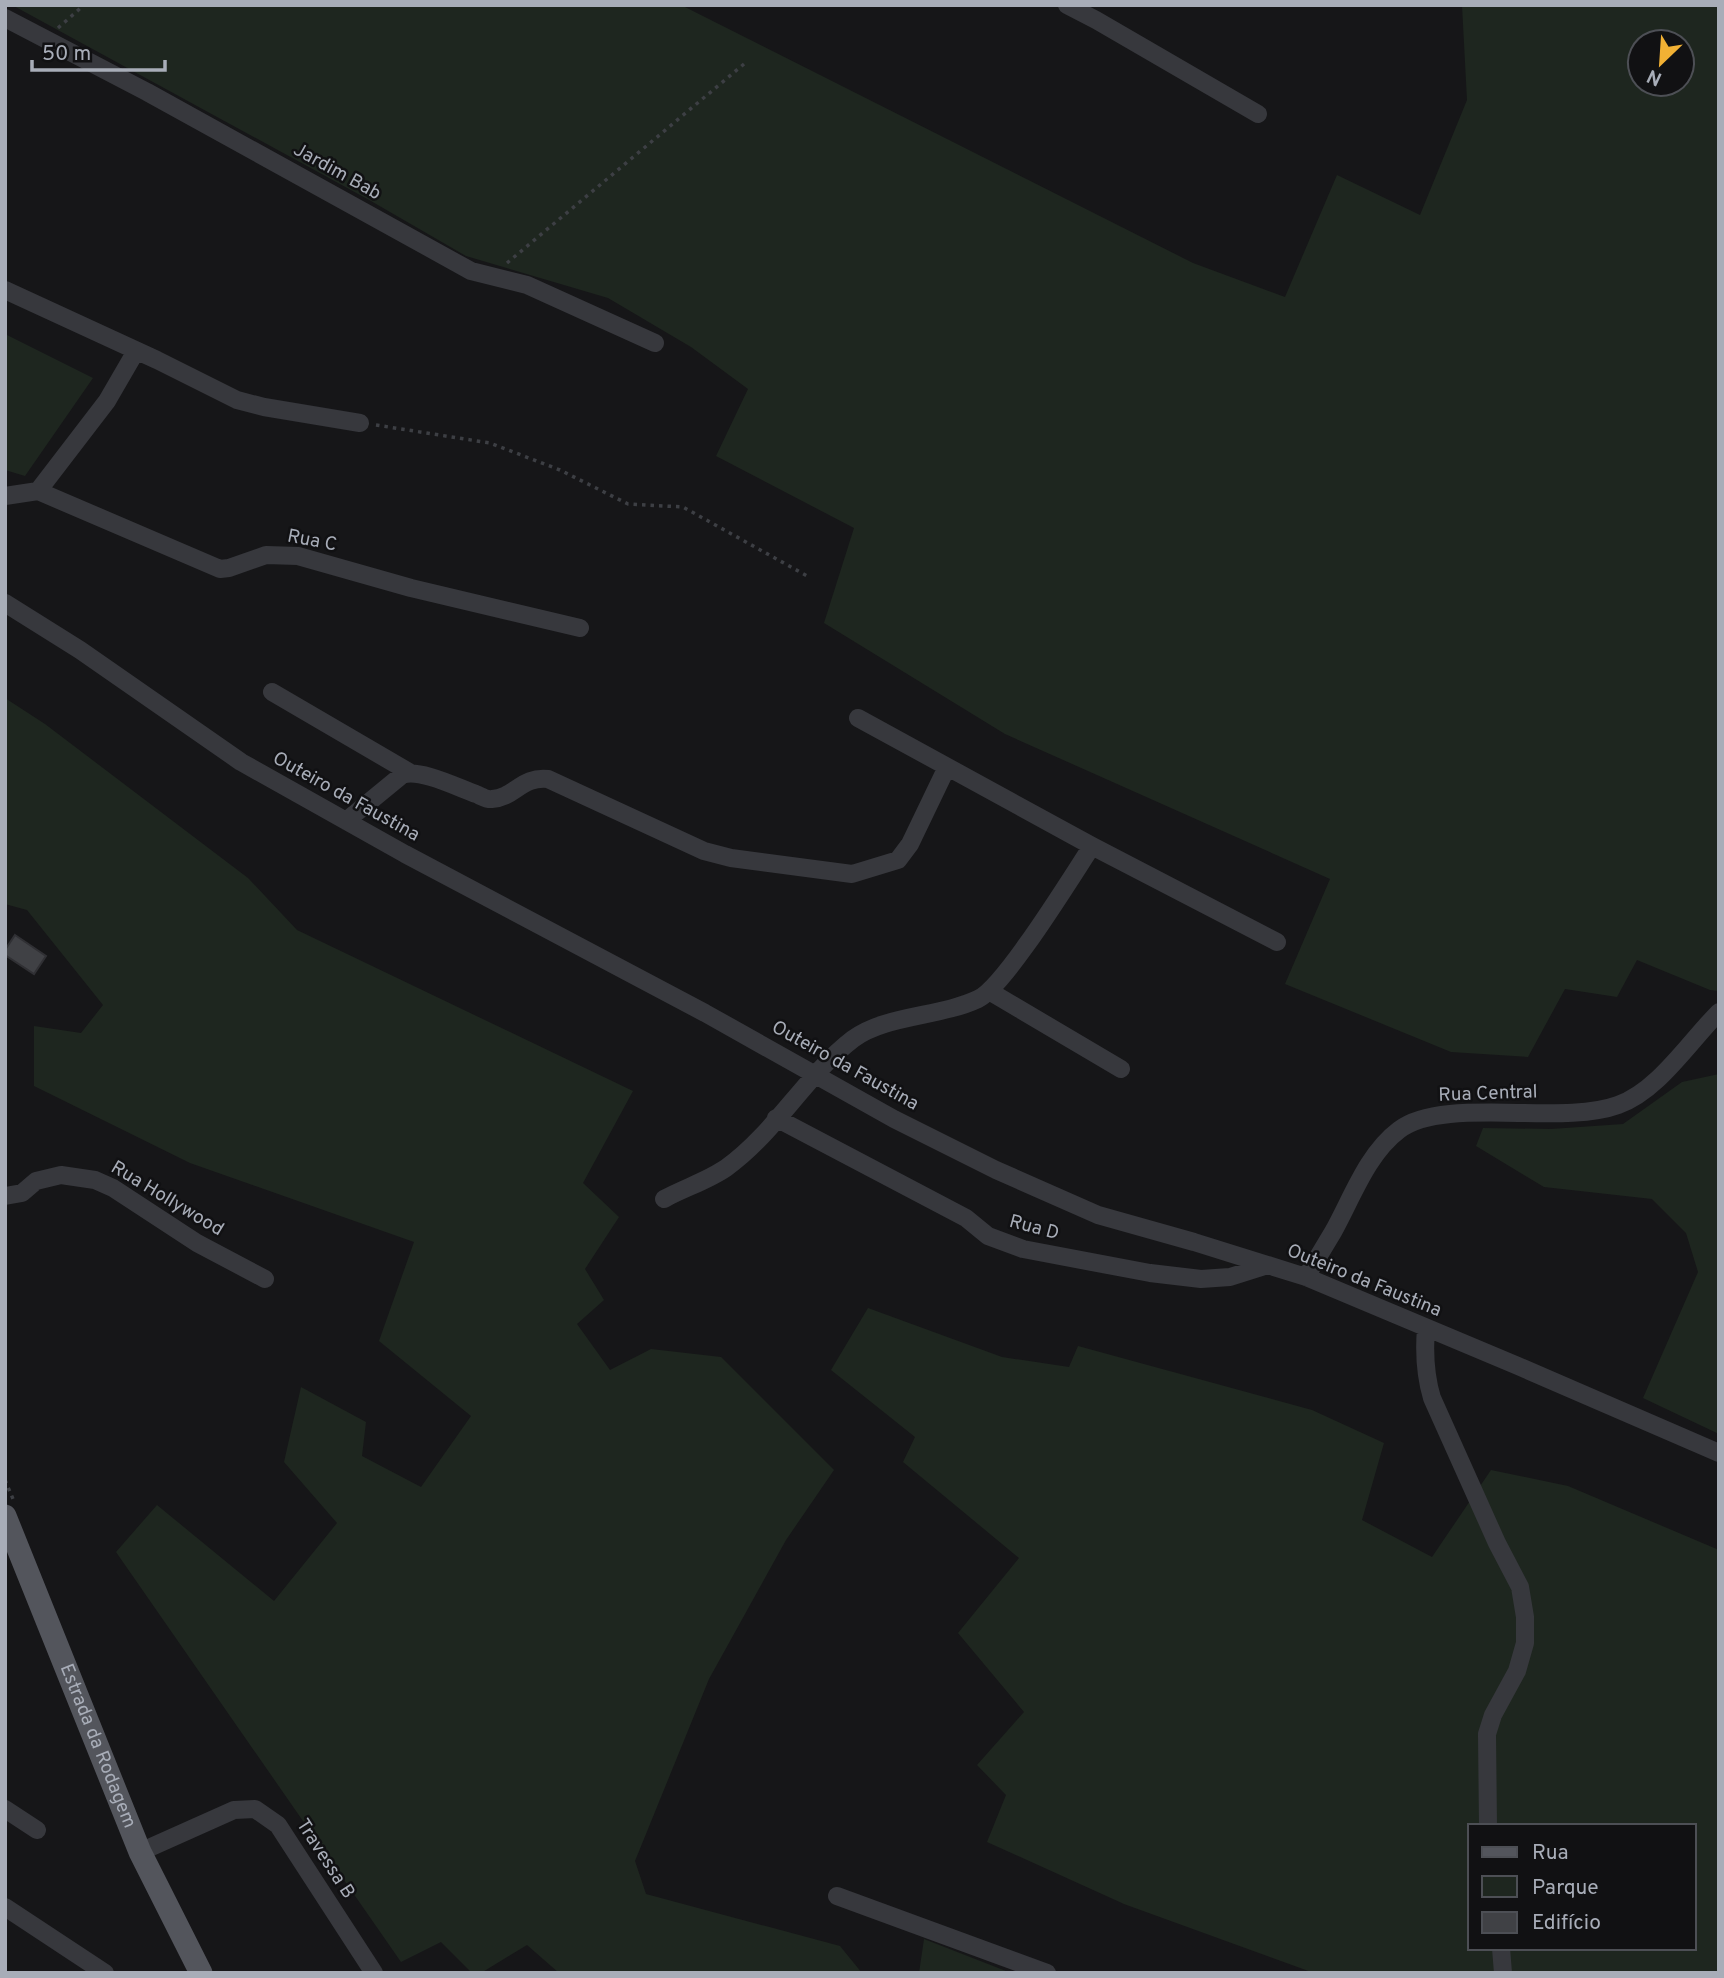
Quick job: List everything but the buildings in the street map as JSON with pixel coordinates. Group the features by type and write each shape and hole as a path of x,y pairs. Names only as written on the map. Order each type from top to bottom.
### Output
{"main road":[{"name":"Estrada da Rodagem","path":"5,1516 140,1852 201,1973"}],"street":[{"path":"1067,5 1258,114"},
{"name":"Jardim Bab","path":"5,18 282,166 453,262 471,271 527,285 655,343"},
{"path":"5,290 237,400 360,423"},
{"path":"5,496 38,491 107,401 136,351"},
{"name":"Rua C","path":"38,491 220,569 266,555 298,556 580,628"},
{"name":"Outeiro da Faustina","path":"5,603 80,650 241,762 526,919 705,1013 814,1076 996,1170 1098,1215 1306,1277 1719,1453"},
{"path":"272,692 409,772 428,776 491,799 502,796 527,781 548,779 704,851 731,858 852,874 898,860 910,844 947,767"},
{"path":"858,718 1092,846 1277,942"},
{"path":"346,821 409,772"},
{"path":"664,1199 724,1169 748,1149 814,1076 852,1040 867,1030 981,998 1012,964 1092,846"},
{"path":"989,991 1121,1069"},
{"name":"Rua Central","path":"1306,1277 1371,1163 1398,1130 1447,1114 1574,1112 1617,1106 1647,1089 1719,1013"},
{"name":"Rua D","path":"776,1118 966,1218 988,1236 1023,1249 1150,1273 1200,1279 1230,1278 1268,1265"},
{"name":"Rua Hollywood","path":"5,1196 22,1193 36,1181 61,1175 95,1180 113,1188 197,1243 265,1279"},
{"path":"1426,1328 1425,1360 1432,1398 1497,1543 1520,1587 1525,1617 1525,1643 1517,1671 1493,1715 1487,1734 1488,1824"},
{"path":"5,1809 37,1830"},
{"name":"Travessa B","path":"140,1852 234,1810 255,1809 278,1825 374,1973"},
{"path":"837,1896 1046,1973"},
{"path":"5,1907 105,1973"},
{"path":"1501,1950 1503,1973"}],"path":[{"path":"46,39 84,5"},
{"path":"492,275 744,64"},
{"path":"360,423 490,443 560,470 628,504 683,507 809,577"}],"green space":[{"path":"12,5 681,5 1193,263 1285,297 1337,175 1420,215 1467,100 1462,5 1719,5 1719,991 1710,990 1637,960 1617,997 1565,989 1528,1057 1451,1052 1285,984 1330,879 1005,734 824,623 854,528 716,456 748,389 691,347 608,298 466,256 371,201"},
{"path":"5,334 93,378 25,476 5,470"},
{"path":"5,698 45,724 248,878 297,930 633,1091 583,1183 619,1217 585,1269 604,1300 577,1324 610,1370 651,1349 721,1357 834,1470 786,1540 709,1679 635,1861 646,1894 840,1946 862,1973 559,1973 527,1945 481,1973 472,1973 441,1942 401,1962 116,1552 157,1505 274,1601 337,1523 284,1462 301,1387 366,1422 362,1456 421,1487 471,1416 379,1341 414,1242 190,1163 34,1086 34,1026 81,1033 103,1005 27,910 5,904"},
{"path":"1719,1074 1719,1434 1643,1398 1698,1272 1686,1233 1652,1199 1544,1187 1476,1146 1483,1128 1551,1129 1623,1124 1682,1082"},
{"path":"868,1308 1002,1357 1069,1367 1078,1346 1312,1410 1384,1443 1362,1520 1432,1557 1491,1470 1568,1486 1719,1550 1719,1973 1314,1973 1124,1904 987,1842 1006,1795 977,1765 1024,1712 958,1633 1019,1558 903,1462 915,1437 831,1370"},
{"path":"924,1939 1011,1973 919,1973"}]}
